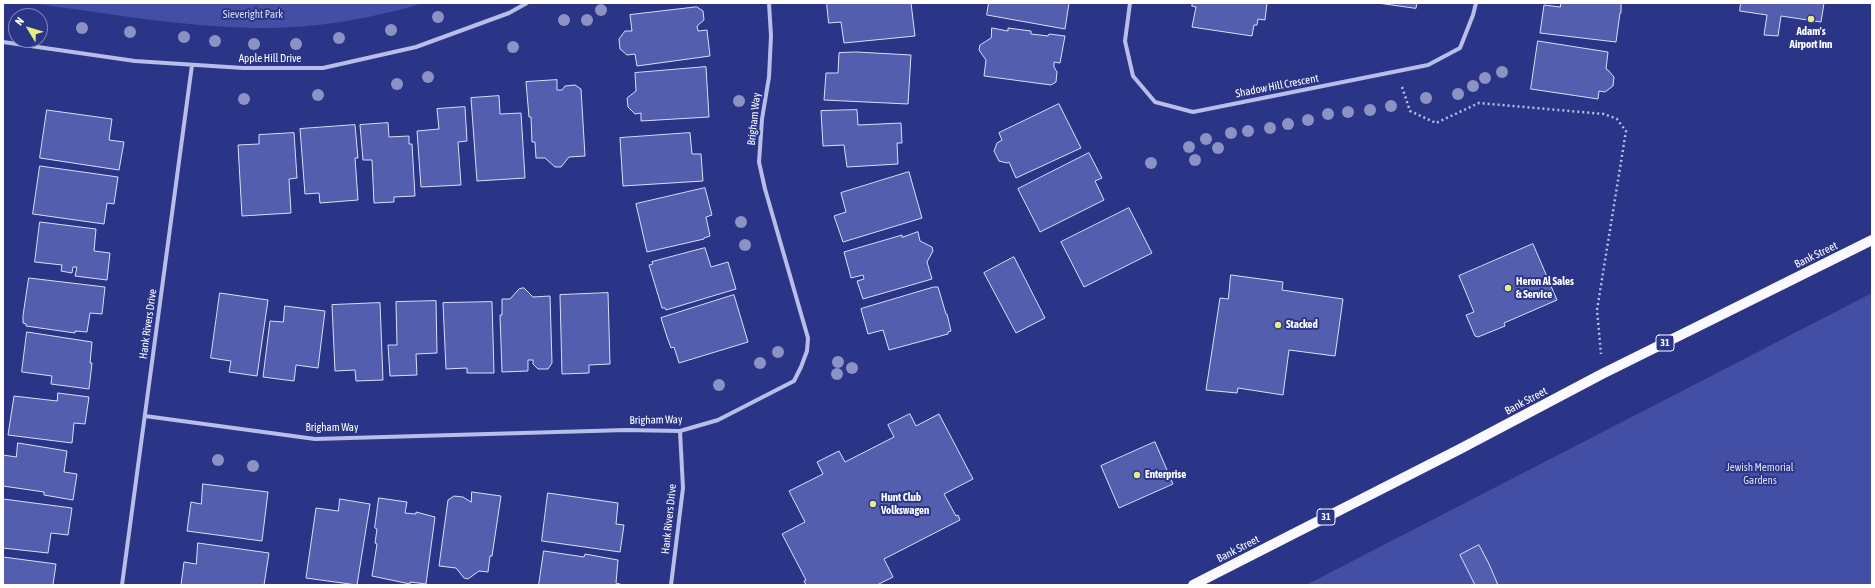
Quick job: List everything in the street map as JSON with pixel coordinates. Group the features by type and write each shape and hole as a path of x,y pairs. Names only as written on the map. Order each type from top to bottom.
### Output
{"main road":[{"name":"Bank Street","path":"1193,585 1460,449 1602,374 1872,240"}],"street":[{"name":"Apple Hill Drive","path":"3,42 135,61 243,68 323,68 416,47 509,13 527,3"},
{"name":"Brigham Way","path":"145,416 315,439 626,430 680,431 718,420 794,381 807,351 808,338 765,189 759,162 762,120 769,78 771,36 769,3"},
{"name":"Shadow Hill Crescent","path":"1130,3 1125,41 1132,76 1155,102 1193,112 1428,65 1460,48 1474,15 1476,3"},
{"name":"Hank Rivers Drive","path":"122,585 192,65"},
{"name":"Hank Rivers Drive","path":"671,585 683,488 680,431"}],"path":[{"path":"1397,71 1410,111 1436,123 1479,103 1604,114 1617,119 1626,131 1597,310 1602,374"}],"green space":[{"name":"Sieveright Park","path":"32,3 424,3 383,14 341,22 299,27 256,28 172,22"},
{"name":"Jewish Memorial Gardens","path":"1872,293 1872,585 1306,585"}],"building":[{"path":"827,3 911,3 915,36 844,43 841,22 829,23"},
{"path":"989,3 1069,3 1065,29 987,15"},
{"path":"1193,3 1267,3 1265,20 1258,19 1257,25 1254,25 1252,36 1192,27 1196,7 1192,6"},
{"path":"1378,3 1417,3 1416,8"},
{"path":"1561,3 1621,3 1621,13 1616,42 1540,33 1544,5 1560,7"},
{"name":"Adam's Airport Inn","path":"1741,3 1824,3 1821,22 1781,16 1778,36 1764,35 1767,15 1740,11"},
{"path":"697,7 703,11 704,20 697,26 698,31 707,30 710,56 637,66 635,54 627,55 620,49 619,39 625,31 632,31 630,15"},
{"path":"992,28 1008,31 1008,28 1031,31 1031,34 1048,36 1049,34 1065,36 1060,63 1054,62 1054,67 1057,72 1056,82 1051,85 984,76 986,60 979,50 980,45 991,38"},
{"path":"1538,41 1608,52 1606,69 1614,77 1613,86 1605,92 1599,91 1598,99 1531,89"},
{"path":"856,52 911,55 908,104 824,100 826,73 838,73 839,53"},
{"path":"706,67 709,117 641,121 641,113 635,114 628,107 627,98 636,91 635,73"},
{"path":"557,80 557,90 562,90 565,86 575,85 581,89 585,156 569,157 561,167 555,167 545,158 536,158 535,142 532,142 531,117 529,117 526,82"},
{"path":"499,96 500,114 521,113 525,178 477,181 471,98"},
{"path":"1059,104 1081,148 1016,178 1009,162 999,161 994,151 997,143 1002,140 999,133"},
{"path":"465,107 467,141 458,142 461,185 421,187 417,131 439,129 437,109"},
{"path":"47,110 112,119 109,140 124,142 119,170 40,158"},
{"path":"857,110 858,125 901,123 902,143 897,143 898,164 847,167 844,145 823,146 821,111"},
{"path":"388,123 389,137 409,136 409,144 412,144 415,196 394,197 394,202 374,203 372,160 363,160 360,125"},
{"path":"355,125 358,158 355,158 358,200 320,203 319,193 305,194 300,129"},
{"path":"294,133 297,178 289,179 291,213 242,216 238,145 259,144 259,135"},
{"path":"690,133 692,154 701,154 703,181 623,186 620,138"},
{"path":"1089,153 1102,178 1095,181 1104,200 1040,232 1018,189"},
{"path":"40,166 118,177 114,204 107,203 104,224 33,214"},
{"path":"909,172 922,218 843,242 834,216 846,212 841,193"},
{"path":"705,188 712,215 706,217 710,236 704,239 647,252 636,204"},
{"path":"1129,208 1152,253 1084,287 1061,242"},
{"path":"40,222 96,229 94,251 110,253 107,280 75,276 77,267 73,267 72,273 61,271 62,265 35,262"},
{"path":"918,232 920,241 932,247 933,251 927,262 932,279 863,299 857,281 864,279 863,275 851,278 844,252 902,235 902,237"},
{"name":"Heron Al Sales & Service","path":"1533,244 1557,300 1504,323 1505,326 1478,337 1475,336 1466,315 1474,312 1459,276"},
{"path":"705,248 711,267 728,262 736,289 666,310 665,308 662,308 649,265 653,264 652,262"},
{"path":"1014,257 1045,318 1016,333 984,273"},
{"name":"Stacked","path":"1231,275 1283,282 1282,290 1343,299 1335,356 1289,350 1283,395 1238,388 1237,393 1206,390 1220,298 1228,299"},
{"path":"29,278 105,287 102,314 90,313 87,332 75,331 75,333 26,326 26,324 23,323 23,316"},
{"path":"938,287 947,314 951,331 948,332 948,334 889,350 883,330 868,334 861,309"},
{"path":"524,288 533,297 550,296 552,363 548,369 538,369 533,364 533,360 528,360 528,371 502,372 500,315 502,315 502,299 510,299 519,289"},
{"path":"220,293 268,300 257,376 229,372 231,361 211,358"},
{"path":"608,293 610,364 589,365 589,373 562,374 560,295"},
{"path":"734,295 748,342 679,363 674,347 671,348 661,318"},
{"path":"436,301 437,353 416,354 417,375 390,376 388,345 397,345 396,302"},
{"path":"492,302 494,373 467,373 467,368 446,369 443,303"},
{"path":"380,303 383,380 356,381 355,370 335,371 332,305"},
{"path":"285,306 325,311 318,368 296,365 294,381 263,377 270,321 283,322"},
{"path":"27,332 92,342 90,363 92,363 89,389 51,384 52,376 22,372"},
{"path":"58,393 89,397 85,424 74,423 72,443 8,435 14,396 57,401"},
{"name":"Hunt Club Volkswagen","path":"910,414 916,426 939,414 973,479 944,494 956,516 958,515 960,520 884,559 893,577 877,585 806,585 804,581 806,580 782,534 805,522 789,491 823,474 817,462 839,451 845,462 894,437 888,425"},
{"name":"Enterprise","path":"1155,442 1173,484 1119,508 1101,466"},
{"path":"18,443 67,451 64,472 77,474 73,500 44,495 44,492 3,486 3,455 16,457"},
{"path":"203,484 268,492 262,541 187,531 191,502 201,504"},
{"path":"472,492 501,496 492,556 490,556 488,572 479,571 468,579 464,578 456,568 439,566 448,500 454,496 463,497 471,502"},
{"path":"548,493 618,503 616,524 624,525 620,552 542,541"},
{"path":"379,498 407,502 405,513 416,514 416,512 435,517 426,584 410,582 410,584 372,576 377,544 375,543 377,529 375,528"},
{"path":"3,499 72,508 68,535 51,533 48,553 3,548"},
{"path":"340,499 370,504 357,585 306,578 316,508 338,511"},
{"path":"198,543 269,553 264,585 181,585 184,562 196,564"},
{"path":"1479,545 1498,585 1475,585 1460,555"},
{"path":"544,551 584,557 585,554 618,560 616,583 623,585 539,585"},
{"path":"3,557 56,564 53,585 3,585"}],"place":[{"name":"Adam's Airport Inn","path":"1811,19"},
{"name":"Heron Al Sales & Service","path":"1508,288"},
{"name":"Stacked","path":"1278,325"},
{"name":"Enterprise","path":"1137,475"},
{"name":"Hunt Club Volkswagen","path":"873,504"}]}
